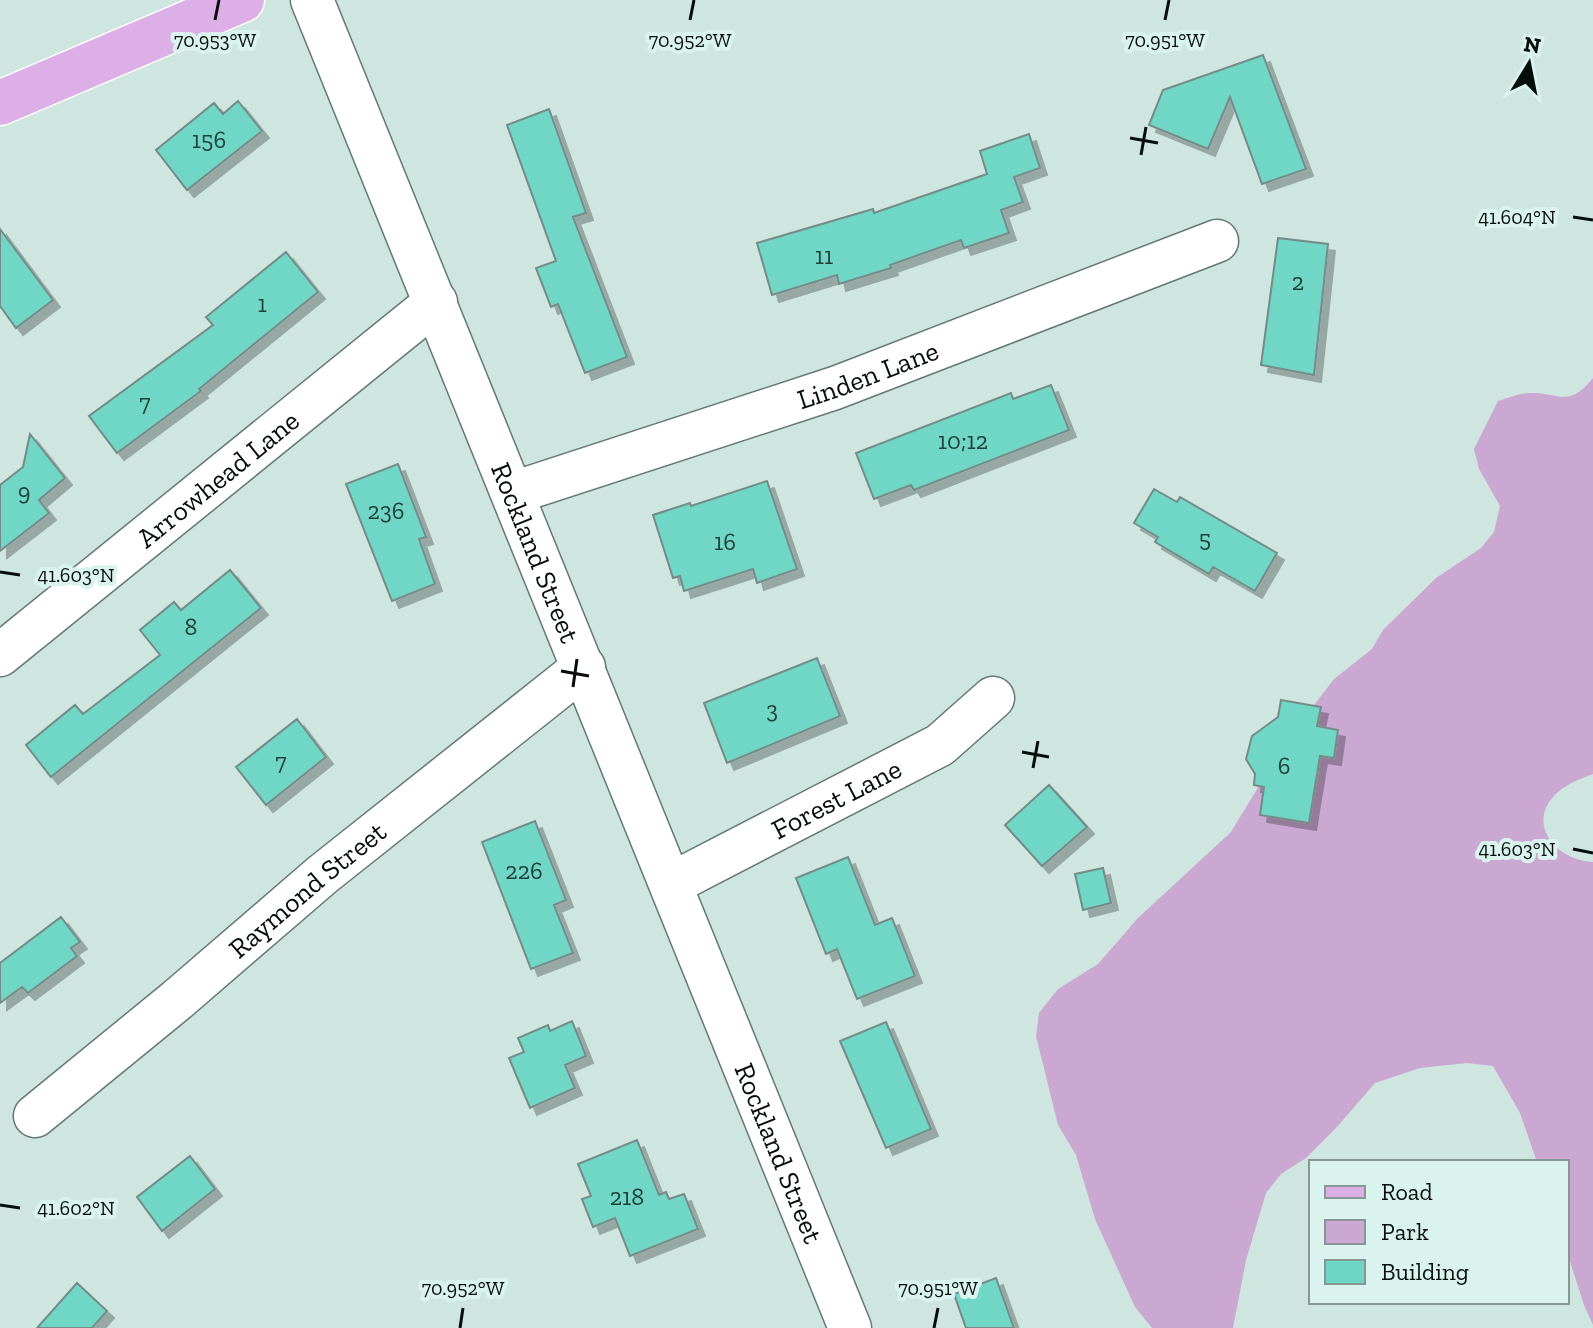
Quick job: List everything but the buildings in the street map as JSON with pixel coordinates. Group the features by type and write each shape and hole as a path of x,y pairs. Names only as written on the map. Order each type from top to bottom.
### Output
{"main road":[{"path":"0,103 242,0"}],"street":[{"name":"Rockland Street","path":"312,0 850,1328"},
{"name":"Linden Lane","path":"513,493 835,388 1217,241"},
{"name":"Arrowhead Lane","path":"0,655 436,302"},
{"name":"Raymond Street","path":"35,1116 177,1000 322,875 584,667"},
{"name":"Forest Lane","path":"671,884 940,745 993,698"}],"green space":[{"path":"1593,378 1593,774 1558,792 1548,804 1544,827 1556,847 1579,860 1593,862 1593,1325 1569,1258 1569,1160 1536,1160 1520,1113 1493,1066 1467,1063 1420,1068 1375,1083 1306,1158 1281,1174 1266,1193 1246,1260 1233,1328 1152,1328 1135,1307 1095,1219 1076,1155 1058,1125 1036,1036 1039,1013 1058,989 1098,964 1138,918 1231,832 1285,743 1334,679 1372,649 1383,630 1436,578 1481,548 1494,532 1500,506 1479,469 1474,449 1498,401 1526,393 1563,397 1584,388"}]}
